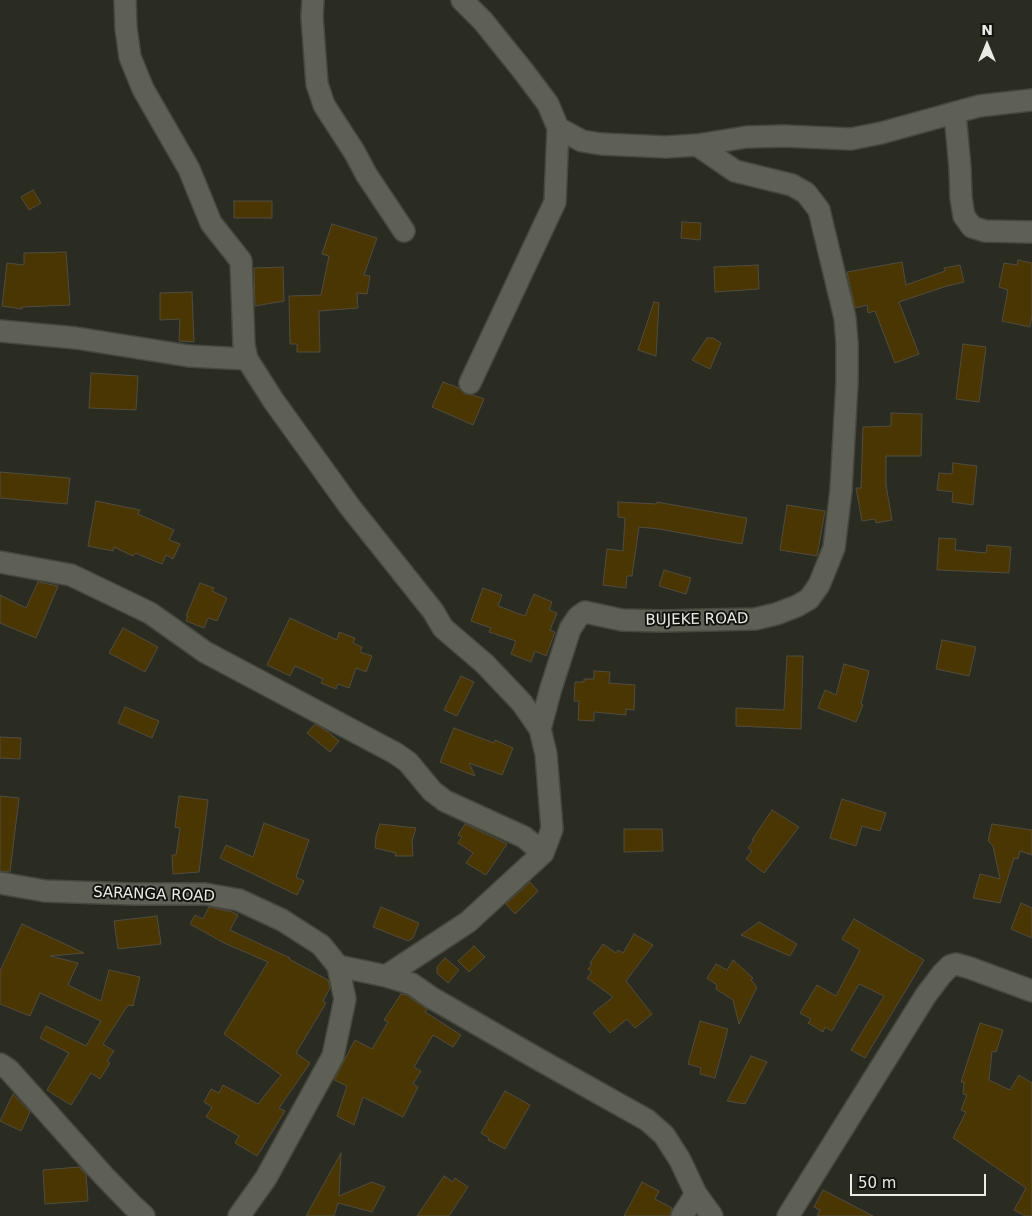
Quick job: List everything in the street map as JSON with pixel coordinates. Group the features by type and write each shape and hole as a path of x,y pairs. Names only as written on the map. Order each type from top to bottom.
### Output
{"street":[{"path":"125,0 130,57 143,89 189,168 211,223 241,261 244,345 247,359 273,400 350,507 433,611 443,628 485,664 522,703 540,729"},
{"path":"312,0 316,84 324,105 355,153 366,174 404,231"},
{"path":"462,0 483,21 524,72 548,104 558,128 555,202 470,383"},
{"path":"558,128 582,141 601,144 666,147 747,137 784,136 851,139 979,106 1032,100"},
{"path":"955,113 964,216 972,227 985,231 1032,232"},
{"name":"BUJEKE ROAD","path":"386,976 468,922 543,853 552,830 546,754 540,729 570,629 578,617 586,612 622,620 762,618 797,606 809,598 819,585 834,548 841,490 847,382 847,343 845,318 819,210 806,192 792,185 735,171 698,144"},
{"path":"0,331 76,338 189,356 247,359"},
{"path":"0,562 71,575 150,613 205,652 396,753 408,762 432,791 445,801 524,837 543,853"},
{"name":"SARANGA ROAD","path":"0,883 45,891 206,894 239,900 282,920 321,945 338,966 345,998 333,1056 266,1178 238,1216"},
{"path":"788,1216 926,995 946,970 956,964 1032,991"},
{"path":"338,966 386,976 412,984 432,998 538,1060 647,1120 664,1136 680,1160 696,1194 712,1216"},
{"path":"0,1064 10,1070 104,1176 144,1216"},
{"path":"682,1216 696,1194"}],"building":[{"path":"33,190 41,203 29,210 21,197"},
{"path":"234,201 272,201 272,218 234,218"},
{"path":"682,222 701,223 700,240 681,238"},
{"path":"332,224 377,238 364,275 370,276 367,294 357,293 358,308 319,311 320,352 297,352 297,344 290,344 289,296 321,295 329,256 322,254"},
{"path":"66,252 70,305 22,307 22,309 2,306 7,263 24,265 24,253"},
{"path":"1018,260 1032,263 1032,316 1030,327 1002,321 1008,290 999,287 1004,263 1017,265"},
{"path":"902,262 906,285 945,271 944,268 960,265 964,282 899,302 919,354 895,363 875,311 868,313 867,305 855,308 847,272"},
{"path":"758,265 759,289 715,292 714,267"},
{"path":"283,267 284,301 255,306 254,268"},
{"path":"192,292 194,342 179,341 180,319 160,320 160,293"},
{"path":"654,302 659,303 656,356 638,350"},
{"path":"707,338 713,338 721,343 710,369 692,360"},
{"path":"963,344 986,347 979,402 956,399"},
{"path":"91,373 138,376 136,410 89,408"},
{"path":"443,382 459,388 465,394 484,399 473,425 432,407"},
{"path":"891,413 922,414 921,456 886,456 886,485 892,520 876,523 875,519 862,521 856,488 861,488 863,427 891,426"},
{"path":"953,463 977,466 973,505 952,502 953,492 937,490 939,473 952,474"},
{"path":"0,472 70,478 67,504 0,498"},
{"path":"96,501 140,510 138,514 174,530 169,540 180,544 173,559 166,555 162,564 135,553 133,556 114,547 113,551 88,546"},
{"path":"618,502 657,504 657,502 747,518 742,544 639,527 632,576 627,576 626,588 603,585 607,549 623,551 625,518 618,517"},
{"path":"787,505 825,511 817,556 780,550"},
{"path":"939,538 956,539 955,550 986,553 987,545 1011,547 1009,573 937,570"},
{"path":"664,570 691,578 686,594 659,586"},
{"path":"38,582 58,586 36,638 0,623 0,595 26,608"},
{"path":"200,583 214,588 212,591 227,598 217,621 208,618 204,628 186,621 188,616 186,616"},
{"path":"483,588 502,595 498,606 525,616 534,594 552,602 549,610 557,613 550,630 555,632 546,656 535,651 531,662 511,654 516,641 489,632 491,628 471,621"},
{"path":"290,618 337,640 339,632 355,638 353,643 362,647 360,652 372,656 366,672 356,668 349,688 338,684 336,689 321,683 323,679 295,666 290,676 267,665"},
{"path":"123,628 158,647 145,672 109,653"},
{"path":"942,640 976,647 969,676 936,669"},
{"path":"787,656 803,656 801,729 736,726 736,708 784,710"},
{"path":"844,664 869,671 861,704 863,705 856,722 818,708 825,690 836,695"},
{"path":"594,671 610,672 609,683 635,685 634,710 626,709 626,715 594,712 594,721 578,720 579,701 574,701 575,682 584,682 584,679 594,679"},
{"path":"461,676 474,682 457,716 444,710"},
{"path":"125,707 159,721 152,738 118,723"},
{"path":"315,724 339,741 330,752 307,733"},
{"path":"454,728 494,743 495,740 513,748 502,775 469,763 475,776 440,762"},
{"path":"0,737 21,738 20,759 0,758"},
{"path":"0,796 19,798 10,872 0,871"},
{"path":"179,796 208,800 199,872 173,874 172,855 176,855 180,828 175,827"},
{"path":"842,799 886,813 880,831 862,826 856,846 830,838"},
{"path":"772,810 799,827 764,873 746,859 752,851 748,848 754,840 752,840"},
{"path":"264,823 309,840 296,877 304,881 297,895 220,858 226,845 253,857"},
{"path":"380,824 416,828 412,841 413,856 395,856 396,853 375,848"},
{"path":"465,824 507,844 486,875 466,863 473,853 458,843 462,837 458,835"},
{"path":"992,824 1032,830 1032,855 1020,851 1018,859 1014,858 1000,903 973,898 980,874 1000,879 993,846 988,841"},
{"path":"624,829 662,829 663,851 624,852"},
{"path":"530,882 538,891 515,914 506,904"},
{"path":"1021,903 1032,908 1032,938 1011,929"},
{"path":"209,907 238,915 230,930 290,958 328,980 330,988 323,1001 326,1003 296,1053 310,1063 279,1108 285,1111 257,1156 235,1143 239,1136 206,1117 212,1107 204,1102 211,1089 219,1093 223,1085 258,1104 281,1075 224,1034 268,962 224,943 190,924 195,915 203,919"},
{"path":"381,907 419,923 413,938 408,941 373,927"},
{"path":"157,916 161,944 118,949 114,921"},
{"path":"854,919 924,960 865,1058 851,1050 884,996 859,984 832,1031 825,1027 823,1032 808,1023 811,1019 800,1013 817,985 836,996 860,950 842,939"},
{"path":"759,922 797,944 790,956 741,935"},
{"path":"22,924 84,953 50,956 78,963 68,985 101,1001 109,970 140,977 133,1006 128,1005 103,1044 114,1051 107,1061 110,1063 100,1079 91,1073 71,1105 47,1090 69,1053 40,1038 46,1026 86,1046 101,1021 40,993 30,1016 0,1004 0,971"},
{"path":"634,934 653,945 626,981 652,1014 635,1028 627,1019 610,1033 593,1013 613,997 587,978 592,972 588,969 603,944 616,953 618,950 623,953"},
{"path":"474,946 485,957 469,972 458,961"},
{"path":"445,958 459,970 448,983 437,973 437,967"},
{"path":"733,960 753,978 751,980 757,987 739,1024 733,1000 716,989 717,985 707,978 716,964 727,970"},
{"path":"401,994 406,995 427,1009 425,1012 461,1035 453,1047 433,1035 414,1067 421,1071 413,1084 418,1087 403,1117 363,1097 354,1125 337,1116 347,1086 334,1080 355,1040 372,1049 388,1022 384,1020"},
{"path":"700,1021 728,1029 715,1078 700,1074 701,1068 688,1064"},
{"path":"980,1023 1003,1030 996,1052 992,1051 989,1080 1010,1090 1019,1075 1032,1083 1032,1216 1025,1216 1014,1210 1026,1188 953,1138 966,1112 961,1110 967,1095 963,1094 964,1082 961,1082"},
{"path":"751,1056 767,1062 745,1104 727,1101"},
{"path":"505,1091 530,1105 505,1149 488,1140 489,1138 481,1133"},
{"path":"13,1094 30,1112 21,1131 0,1121"},
{"path":"341,1153 339,1196 372,1182 385,1187 372,1212 338,1203 334,1216 306,1216"},
{"path":"79,1167 86,1174 88,1201 45,1204 43,1170"},
{"path":"444,1176 453,1182 455,1178 468,1187 449,1216 417,1216"},
{"path":"642,1182 659,1191 655,1199 672,1208 670,1216 624,1216"},
{"path":"823,1190 873,1216 817,1216 820,1210 814,1207"}]}
